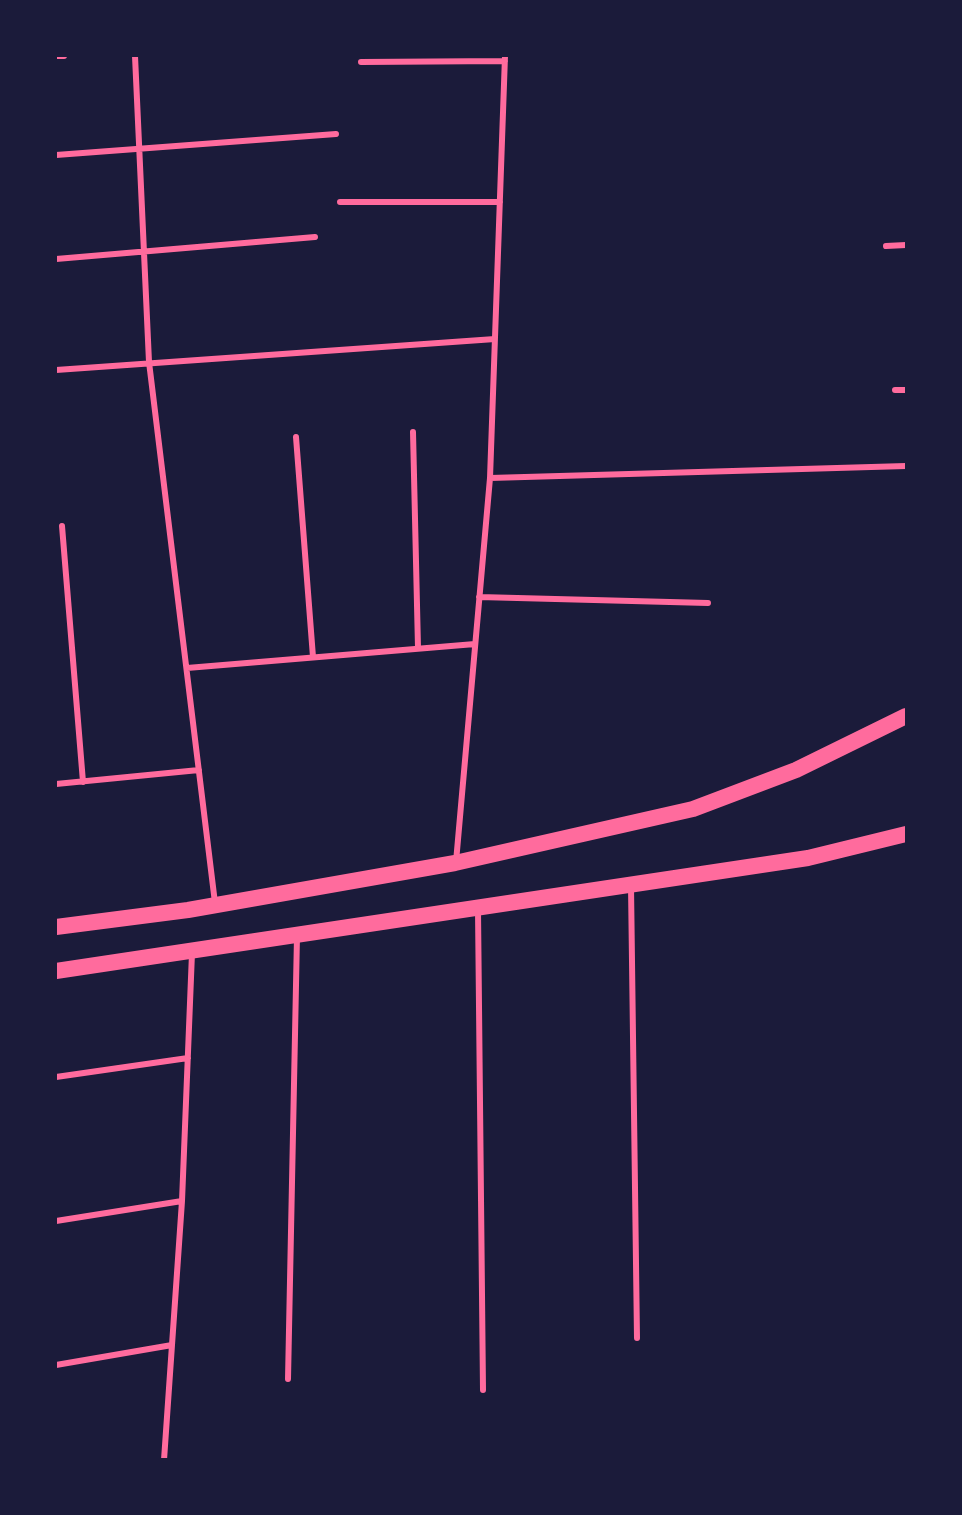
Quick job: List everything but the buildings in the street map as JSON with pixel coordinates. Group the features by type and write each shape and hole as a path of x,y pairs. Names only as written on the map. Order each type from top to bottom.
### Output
{"highway":[{"path":"56,927 215,905 455,863 693,809 796,770 906,716"},
{"path":"56,971 808,858 906,834"}],"street":[{"path":"56,56 64,56"},
{"path":"135,56 149,362 215,905"},
{"path":"361,62 505,58 490,478 455,863"},
{"path":"56,155 336,134"},
{"path":"340,202 500,202"},
{"path":"56,259 315,237"},
{"path":"886,246 906,245"},
{"path":"56,370 495,339"},
{"path":"895,390 906,390"},
{"path":"413,432 418,648"},
{"path":"296,437 313,657"},
{"path":"490,478 906,466"},
{"path":"62,526 83,782"},
{"path":"479,597 708,603"},
{"path":"187,668 475,644"},
{"path":"886,724 906,708"},
{"path":"56,784 199,770"},
{"path":"631,885 638,1338"},
{"path":"478,909 483,1390"},
{"path":"288,1379 297,936"},
{"path":"164,1460 183,1201 192,952"},
{"path":"56,1077 188,1058"},
{"path":"56,1221 183,1201"},
{"path":"56,1365 172,1345"}]}
